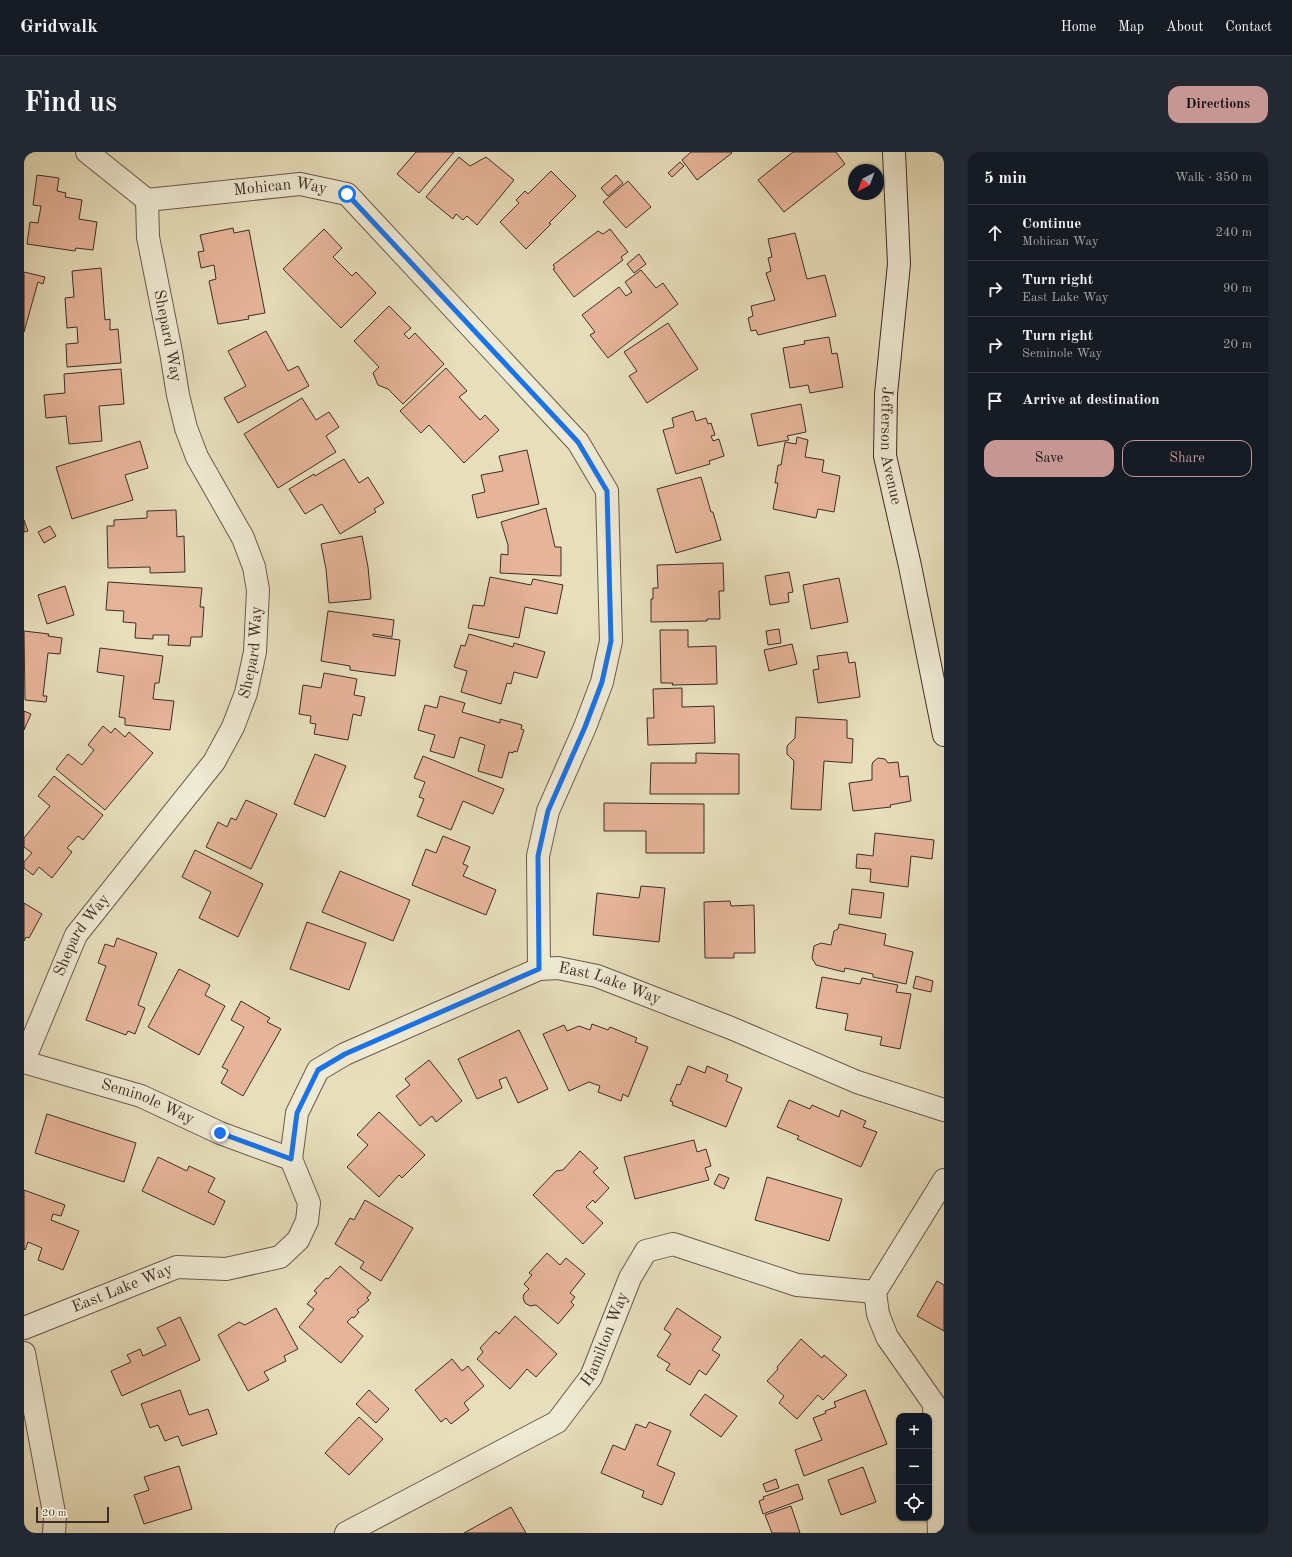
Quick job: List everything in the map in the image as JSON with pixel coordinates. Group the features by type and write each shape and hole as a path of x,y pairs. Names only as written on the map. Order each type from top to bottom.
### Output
{"street":[{"path":"87,152 147,200"},
{"name":"Jefferson Avenue","path":"894,152 899,264 886,394 885,456 910,566 944,734"},
{"name":"Mohican Way","path":"147,200 300,184 347,194 578,442 607,491 611,641 602,682 585,727 548,811 538,856 539,969"},
{"name":"Shepard Way","path":"24,1061 76,935 214,762 233,727 246,694 255,652 258,590 254,567 243,538 197,457 186,428 178,396 171,352 148,237 147,200"},
{"name":"East Lake Way","path":"24,1328 177,1268 226,1269 280,1256 298,1240 307,1221 309,1203 291,1159 297,1113 318,1070 345,1054 539,969 558,968 598,976 731,1028 856,1082 944,1110"},
{"name":"Seminole Way","path":"24,1061 141,1096 220,1133 291,1159"},
{"path":"939,1533 939,1405 886,1337 878,1314 875,1292 944,1180"},
{"name":"Hamilton Way","path":"346,1533 557,1422 591,1377 630,1278 646,1251 673,1244 797,1285 875,1292"},
{"path":"24,1353 55,1518 54,1533"}],"building":[{"path":"416,152 454,152 419,193 397,174"},
{"path":"691,152 732,153 697,180 682,160"},
{"path":"793,152 836,152 845,164 784,212 758,180"},
{"path":"459,157 470,166 486,157 514,180 477,225 467,216 463,220 456,214 453,219 426,197"},
{"path":"680,162 684,166 672,177 668,173"},
{"path":"551,171 576,196 526,249 500,222 519,203 516,200 525,191 528,194"},
{"path":"37,175 59,178 57,191 66,193 65,197 82,200 79,219 97,222 93,250 76,248 75,251 27,244 30,222 38,223 41,206 33,205"},
{"path":"616,175 623,183 608,196 601,188"},
{"path":"628,181 651,207 626,228 603,202"},
{"path":"233,228 234,233 249,230 265,313 248,316 249,319 218,324 209,281 216,279 214,265 201,268 198,252 204,251 200,235"},
{"path":"324,229 342,248 333,257 352,276 356,272 376,293 341,328 283,269"},
{"path":"610,229 628,252 621,257 623,260 574,297 553,269 555,268 553,265 598,231 603,234"},
{"path":"795,233 807,279 825,275 836,316 758,335 756,330 751,331 748,318 753,316 751,306 775,300 766,273 771,271 768,258 772,257 768,239"},
{"path":"639,254 646,264 634,273 627,264"},
{"path":"101,268 105,320 110,319 110,330 118,329 121,363 67,367 66,344 78,343 77,327 67,328 65,298 74,297 72,271"},
{"path":"641,270 656,288 663,283 678,304 608,358 590,335 595,332 582,315 619,287 626,296 632,292 625,282"},
{"path":"24,272 45,277 43,284 38,282 24,332"},
{"path":"389,306 411,328 404,334 409,339 415,333 444,364 403,404 388,389 378,385 373,373 379,367 354,341"},
{"path":"668,323 698,369 647,403 629,376 637,371 624,352"},
{"path":"266,331 288,371 298,366 309,386 238,423 224,398 246,386 228,351"},
{"path":"829,337 832,354 837,353 843,387 810,393 808,385 790,388 783,348 805,344 804,341"},
{"path":"446,368 467,391 459,397 480,420 485,415 499,430 464,463 429,425 421,433 400,411"},
{"path":"121,369 124,404 99,406 102,441 69,444 66,416 46,418 44,395 65,393 64,374"},
{"path":"302,398 316,420 329,412 339,427 326,436 336,452 278,488 244,434"},
{"path":"801,404 806,432 787,436 789,440 758,446 751,414"},
{"path":"693,411 696,421 706,418 708,424 711,423 715,435 711,436 713,441 719,439 724,456 709,461 710,464 676,474 663,430 674,427 672,418"},
{"path":"797,437 808,440 805,457 824,460 822,472 840,476 834,512 818,509 816,518 773,509 778,483 775,483 778,465 781,465 785,442 796,444"},
{"path":"140,441 148,468 125,475 133,500 72,519 56,467"},
{"path":"527,450 539,504 477,518 472,495 485,492 481,475 503,471 499,456"},
{"path":"344,459 359,483 368,477 384,503 374,509 376,512 340,534 322,504 305,514 289,489"},
{"path":"701,477 721,540 676,553 657,489"},
{"path":"546,508 555,547 561,547 561,576 500,573 501,554 508,555 508,545 501,522"},
{"path":"176,510 177,537 184,536 185,572 150,573 150,567 108,568 107,526 114,526 114,520 147,518 147,511"},
{"path":"24,520 28,531 24,532"},
{"path":"50,526 56,536 44,543 38,532"},
{"path":"362,536 368,567 371,599 329,603 326,569 321,544"},
{"path":"723,563 724,591 719,591 720,619 707,619 707,621 651,622 651,599 653,599 653,588 658,588 657,565"},
{"path":"789,572 793,592 788,593 789,602 770,605 765,576"},
{"path":"490,577 531,585 533,579 563,585 557,614 525,607 519,638 468,628 473,605 484,606"},
{"path":"839,578 848,622 811,629 803,585"},
{"path":"108,582 202,588 200,607 204,607 202,637 191,637 190,646 168,645 169,635 153,635 153,639 135,638 136,623 123,622 124,611 106,610"},
{"path":"65,586 74,615 47,624 38,595"},
{"path":"328,611 394,620 392,637 373,634 373,636 400,640 395,676 350,670 350,666 321,661"},
{"path":"779,629 781,643 768,645 766,631"},
{"path":"660,630 688,630 688,647 716,646 717,684 672,685 673,683 661,683"},
{"path":"24,631 49,634 48,636 62,638 60,654 48,653 43,696 47,696 46,702 25,700"},
{"path":"469,634 513,647 514,643 545,652 537,678 514,672 511,684 507,683 501,704 461,692 467,671 454,667 461,645 465,646"},
{"path":"792,644 797,664 769,671 764,650"},
{"path":"100,648 163,656 159,683 155,683 153,699 174,701 170,730 125,725 125,718 119,717 124,676 97,672"},
{"path":"847,652 849,663 855,662 860,697 818,703 813,670 819,669 817,656"},
{"path":"324,673 357,679 354,695 365,697 361,716 353,714 348,740 314,734 316,724 310,723 311,716 299,714 303,685 321,688"},
{"path":"682,688 682,707 714,706 715,743 648,745 647,718 654,718 653,689"},
{"path":"440,696 465,703 462,712 500,723 500,719 522,725 521,729 524,730 517,752 509,752 502,778 478,771 485,745 460,737 454,758 430,751 435,735 418,730 425,705 437,708"},
{"path":"24,711 31,714 24,730"},
{"path":"796,717 847,720 847,738 853,739 852,763 824,761 821,810 791,809 794,761 787,754 787,746 795,738"},
{"path":"103,726 111,733 115,728 125,737 129,732 153,753 105,810 56,769 68,754 82,765 94,750 88,745"},
{"path":"696,753 739,754 739,794 650,794 651,763 696,763"},
{"path":"315,754 346,766 325,817 294,804"},
{"path":"423,756 504,789 493,814 463,801 451,830 417,816 424,799 419,797 425,782 414,778"},
{"path":"878,758 885,759 888,763 898,762 900,777 908,776 911,801 890,805 891,807 853,811 849,783 872,780 872,765"},
{"path":"54,776 103,815 83,840 78,836 67,848 72,852 52,878 39,867 33,875 24,868 24,862 32,853 24,847 24,838 50,806 38,796"},
{"path":"246,800 277,814 251,869 206,847 218,822 227,827 231,818 236,820"},
{"path":"604,803 704,804 704,853 646,853 646,831 604,831"},
{"path":"875,833 934,840 932,859 911,856 908,887 870,882 871,869 856,868 857,854 873,856"},
{"path":"443,836 470,847 463,864 468,866 463,876 496,890 486,915 412,885 426,849 436,853"},
{"path":"195,850 263,884 238,937 199,918 211,892 182,877"},
{"path":"340,871 410,900 393,941 322,912"},
{"path":"641,886 665,888 659,942 593,935 597,893 639,898"},
{"path":"852,889 884,893 881,918 849,914"},
{"path":"730,901 731,906 754,905 755,953 734,953 734,958 705,958 704,902"},
{"path":"24,903 42,914 29,938 26,937 24,941"},
{"path":"307,922 366,943 349,990 290,969"},
{"path":"839,924 886,934 884,945 913,952 906,984 873,977 873,974 845,968 844,972 816,965 812,958 814,946 821,943 831,945 834,931 838,929"},
{"path":"117,938 157,953 138,1005 145,1008 135,1034 128,1031 126,1035 86,1020 106,966 98,963 105,944 114,947"},
{"path":"179,969 210,985 205,995 225,1006 199,1055 148,1027"},
{"path":"916,976 933,981 931,992 913,988"},
{"path":"822,977 860,984 862,978 898,985 896,992 911,994 900,1049 880,1045 882,1037 845,1030 848,1014 816,1008"},
{"path":"241,1001 270,1018 267,1022 281,1029 243,1096 221,1083 228,1070 222,1067 244,1027 231,1020"},
{"path":"592,1024 608,1030 610,1027 637,1038 635,1042 648,1047 628,1097 623,1094 621,1101 598,1092 600,1086 589,1082 569,1091 543,1034 564,1025 567,1031 579,1026 590,1030"},
{"path":"519,1030 548,1089 518,1103 506,1077 499,1080 502,1088 477,1099 458,1059"},
{"path":"429,1060 462,1101 436,1122 432,1116 420,1126 396,1096 410,1085 405,1079"},
{"path":"688,1066 705,1073 707,1066 728,1075 726,1081 742,1088 726,1127 672,1105 673,1102 670,1101 677,1084 680,1085"},
{"path":"789,1100 810,1109 812,1105 839,1117 841,1110 866,1121 863,1127 877,1132 861,1167 797,1139 799,1136 777,1127"},
{"path":"379,1112 425,1155 402,1178 399,1175 379,1197 347,1167 368,1145 357,1135"},
{"path":"47,1114 136,1143 124,1182 35,1153"},
{"path":"694,1140 697,1152 706,1149 711,1166 705,1168 709,1180 635,1199 624,1157"},
{"path":"580,1151 598,1168 593,1172 609,1188 595,1203 593,1200 586,1207 603,1223 583,1244 533,1195 556,1171 563,1170"},
{"path":"158,1157 187,1171 189,1166 215,1178 208,1192 225,1201 214,1225 142,1191"},
{"path":"719,1174 729,1178 724,1189 714,1184"},
{"path":"767,1177 842,1199 829,1241 755,1220"},
{"path":"24,1190 65,1205 61,1216 53,1214 51,1220 79,1231 63,1270 38,1260 42,1248 28,1242 25,1250 24,1249"},
{"path":"365,1200 413,1228 381,1281 360,1268 364,1262 335,1244 350,1218 354,1220"},
{"path":"547,1253 560,1265 566,1258 585,1274 570,1293 575,1297 571,1302 574,1305 558,1324 536,1305 530,1306 525,1303 523,1298 524,1294 529,1289 524,1284 532,1275 529,1273"},
{"path":"340,1266 371,1293 367,1298 369,1300 357,1310 359,1312 354,1318 352,1317 347,1322 363,1336 341,1363 299,1327 314,1309 307,1304 317,1293 314,1291"},
{"path":"937,1281 944,1285 944,1331 917,1316"},
{"path":"276,1308 298,1349 284,1356 286,1361 264,1372 269,1380 248,1391 218,1335 239,1322 245,1325"},
{"path":"677,1308 721,1337 712,1350 720,1355 706,1375 699,1370 690,1385 666,1370 670,1364 657,1356 671,1334 664,1329"},
{"path":"515,1316 557,1354 536,1377 527,1369 510,1389 477,1359 483,1352 480,1348 496,1331 499,1334"},
{"path":"180,1317 200,1360 122,1396 111,1371 131,1362 127,1355 140,1349 143,1356 166,1345 157,1328"},
{"path":"801,1339 822,1358 824,1355 847,1375 823,1400 818,1395 797,1419 779,1403 784,1396 767,1381"},
{"path":"452,1359 462,1371 468,1366 484,1386 464,1403 469,1410 451,1424 446,1418 441,1422 415,1390"},
{"path":"180,1390 189,1415 208,1409 217,1434 182,1446 178,1436 165,1441 158,1425 150,1428 141,1404"},
{"path":"369,1390 389,1409 376,1423 356,1404"},
{"path":"865,1390 887,1444 804,1476 795,1450 822,1440 813,1418 836,1407 834,1402"},
{"path":"705,1394 737,1416 721,1437 690,1415"},
{"path":"359,1417 383,1439 349,1475 325,1453"},
{"path":"649,1422 671,1431 657,1465 675,1473 662,1505 642,1497 644,1491 601,1473 613,1445 625,1450 636,1424 646,1428"},
{"path":"179,1466 192,1509 144,1524 134,1495 149,1490 144,1477"},
{"path":"863,1467 876,1502 841,1515 828,1480"},
{"path":"776,1479 779,1488 766,1492 763,1484"},
{"path":"798,1484 803,1499 763,1514 759,1501 764,1499 763,1497"},
{"path":"791,1506 800,1533 772,1533 765,1515"},
{"path":"511,1507 526,1533 464,1533"}],"route":[{"path":"220,1133 291,1159 297,1113 318,1070 345,1054 539,969 538,856 548,811 585,727 602,682 611,641 607,491 578,442 347,194"}]}
